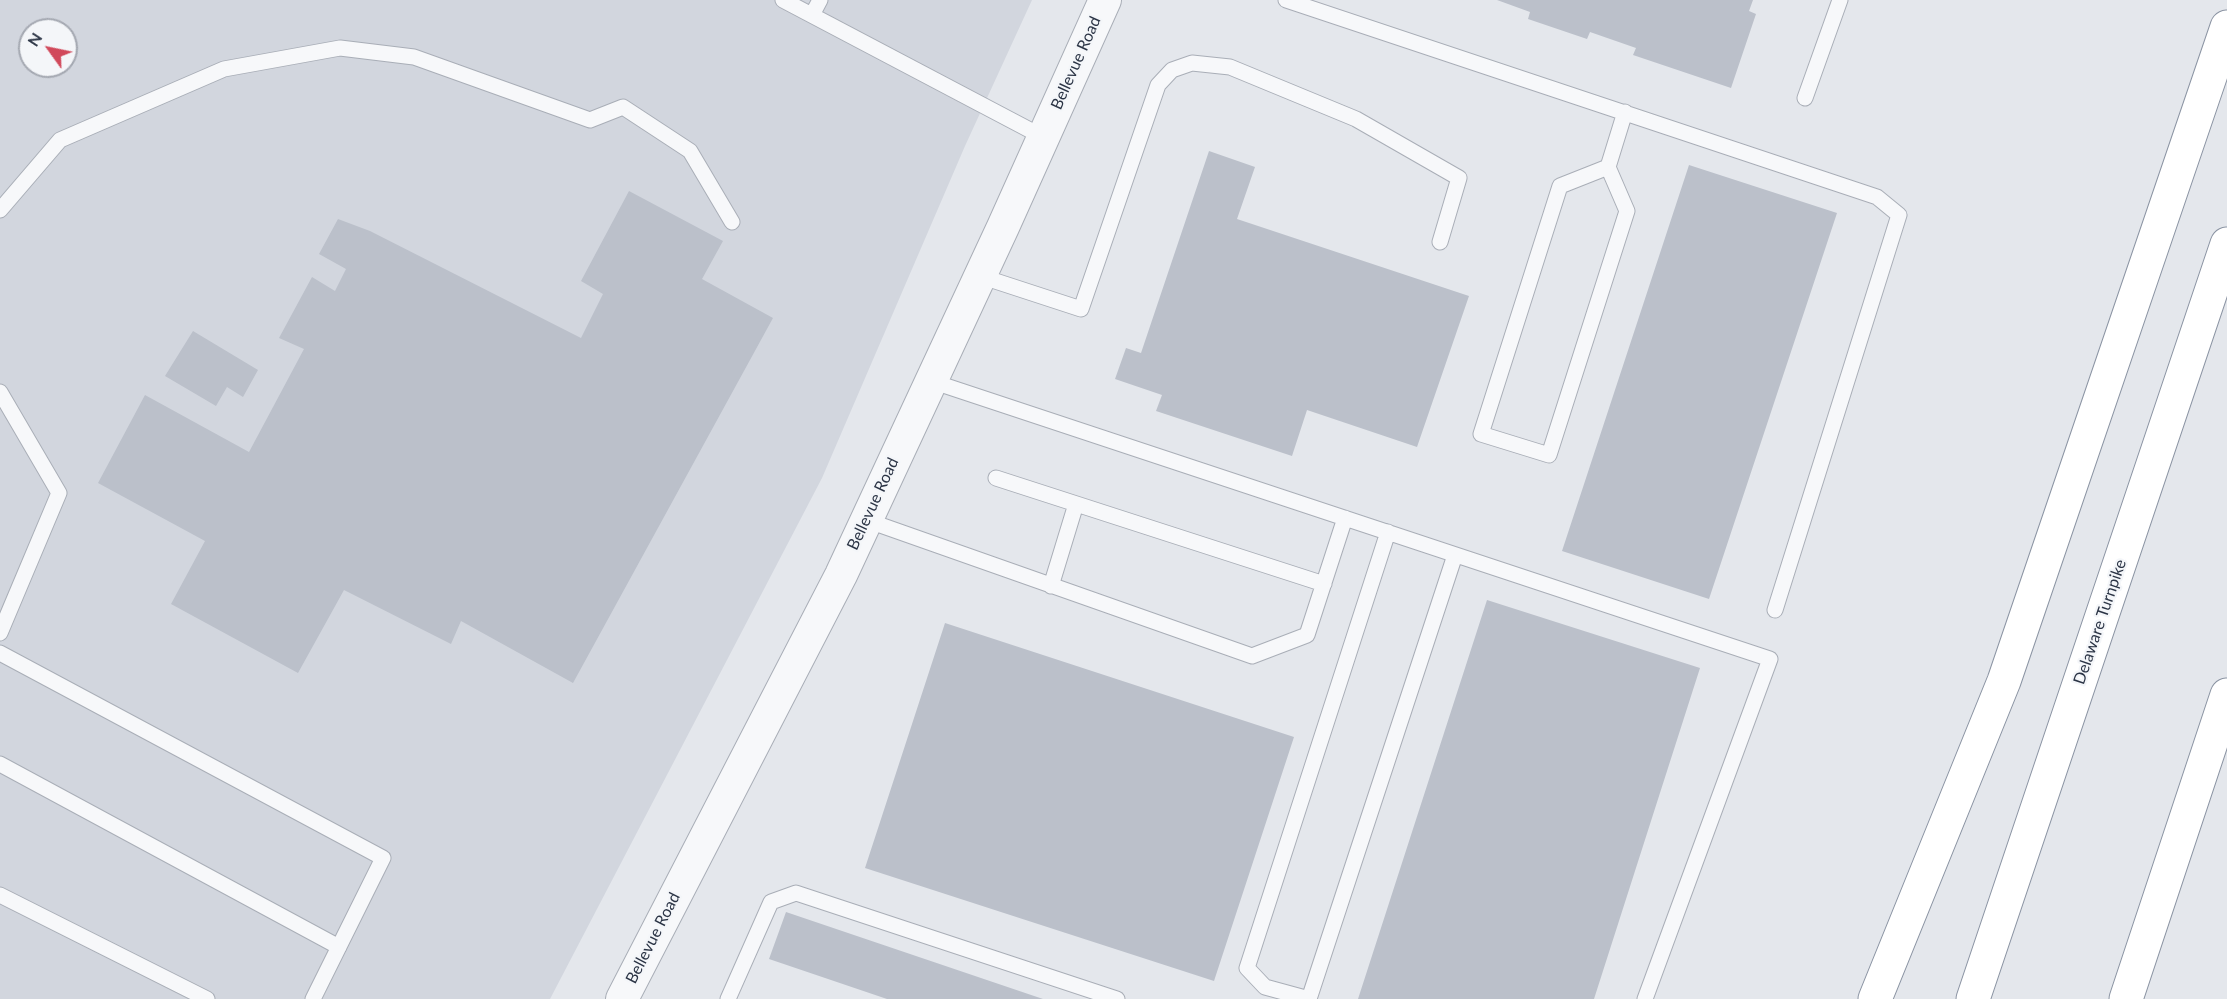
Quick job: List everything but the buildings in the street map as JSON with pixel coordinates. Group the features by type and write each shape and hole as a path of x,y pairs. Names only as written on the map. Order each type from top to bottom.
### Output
{"highway":[{"path":"1875,999 2004,681 2227,27"},
{"name":"Delaware Turnpike","path":"1973,999 2227,244"},
{"path":"2126,999 2227,695"}],"street":[{"name":"Bellevue Road","path":"622,999 841,575 1105,0"}],"lane":[{"path":"783,0 1043,137"},
{"path":"812,15 820,0"},
{"path":"1286,0 1877,197 1899,215 1774,610"},
{"path":"1805,98 1840,0"},
{"path":"0,210 60,140 224,69 340,48 414,57 590,120 623,107 690,151 732,222"},
{"path":"980,276 1081,309 1158,85 1172,70 1192,63 1230,67 1356,119 1459,178 1440,242"},
{"path":"1608,167 1560,186 1481,434 1549,455 1627,211 1608,167 1625,112"},
{"path":"931,381 1770,659 1645,999"},
{"path":"0,392 59,493 0,633"},
{"path":"996,478 1324,584"},
{"path":"1051,586 1076,504"},
{"path":"866,520 1252,656 1306,635 1345,518"},
{"path":"1388,532 1247,968 1265,987 1309,999 1455,555"},
{"path":"0,653 383,858 313,999"},
{"path":"0,764 339,947"},
{"path":"728,999 771,902 796,893 1117,999"},
{"path":"0,895 207,999"}],"shaded area":[{"path":"0,0 1032,0 965,146 822,478 550,999 0,999"}]}
